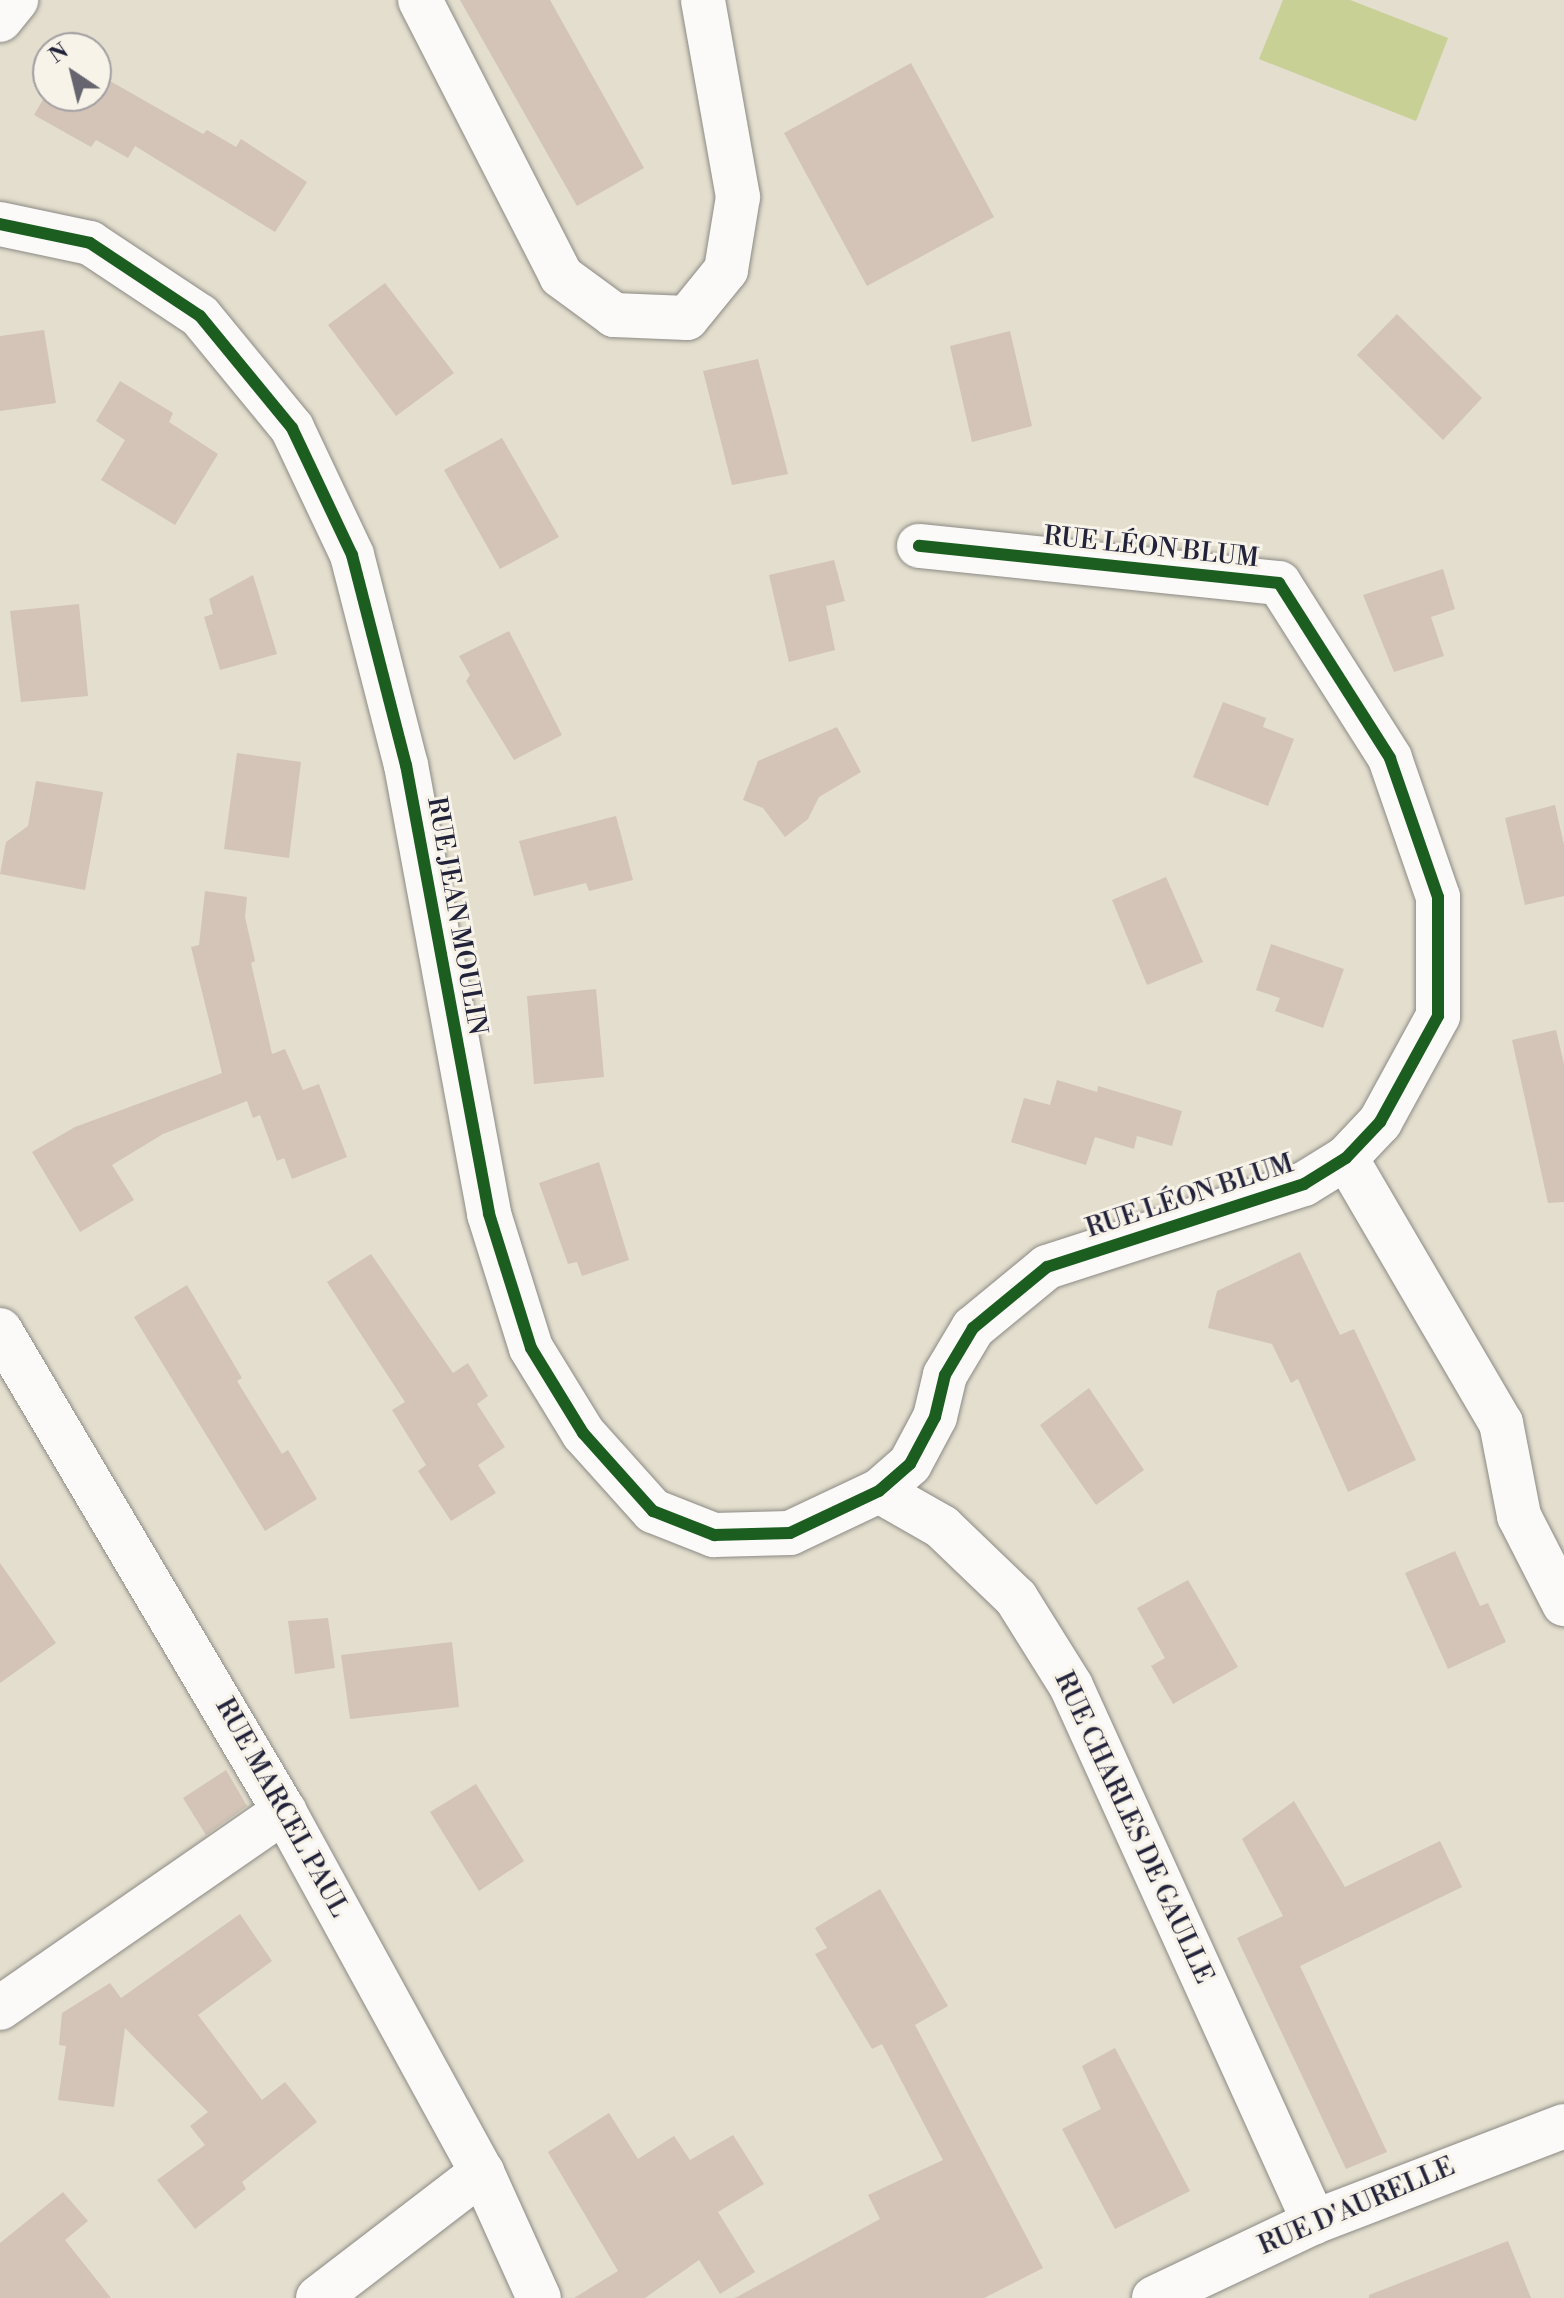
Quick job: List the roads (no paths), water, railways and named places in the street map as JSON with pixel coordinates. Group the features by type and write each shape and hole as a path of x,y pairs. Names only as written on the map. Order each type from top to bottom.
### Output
{"street":[{"path":"0,20 16,0"},
{"path":"420,0 561,276 614,315 687,318 726,270 738,197 703,0"},
{"name":"RUE JEAN MOULIN","path":"0,224 90,243 200,316 292,428 352,555 406,765 489,1214 531,1348 583,1433 653,1511 714,1535 790,1533 879,1491"},
{"name":"RUE LÉON BLUM","path":"879,1491 910,1464 935,1417 945,1375 973,1328 1047,1267 1304,1184 1346,1158 1380,1122 1438,1016 1438,897 1390,758 1279,583 919,546"},
{"path":"1346,1158 1501,1423 1519,1516 1564,1604"},
{"name":"RUE MARCEL PAUL","path":"0,1330 284,1811 482,2172 539,2298"},
{"name":"RUE CHARLES DE GAULLE","path":"879,1491 942,1527 1016,1598 1071,1686 1314,2222"},
{"path":"0,2008 284,1811"},
{"name":"RUE D'AURELLE","path":"1154,2298 1314,2222 1564,2126"},
{"path":"318,2298 482,2172"}]}
